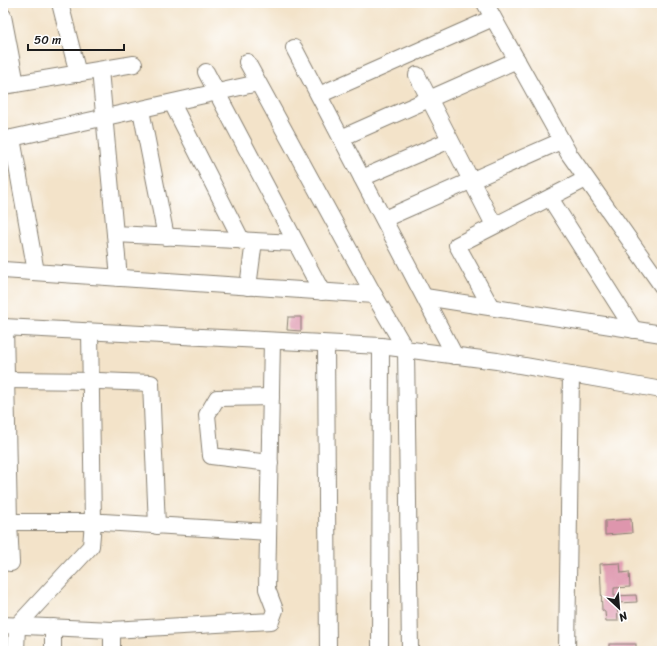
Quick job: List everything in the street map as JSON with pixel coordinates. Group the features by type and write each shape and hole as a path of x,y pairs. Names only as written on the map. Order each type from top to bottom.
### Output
{"street":[{"path":"60,3 78,74"},
{"path":"485,3 568,154 662,286"},
{"path":"3,16 10,85 134,64"},
{"path":"318,95 493,18"},
{"path":"294,48 455,356"},
{"path":"341,138 517,60"},
{"path":"247,62 374,295 406,350 410,651"},
{"path":"100,70 119,278"},
{"path":"206,72 322,292"},
{"path":"417,75 494,225"},
{"path":"36,272 8,139 104,119 258,83"},
{"path":"172,103 248,241 248,287"},
{"path":"141,110 166,237"},
{"path":"362,178 450,140"},
{"path":"384,219 561,141"},
{"path":"491,307 457,245 586,179"},
{"path":"550,198 634,330"},
{"path":"115,234 296,243"},
{"path":"3,270 374,295"},
{"path":"424,297 662,334"},
{"path":"3,562 11,563 6,522 4,327 382,346 497,361 662,390"},
{"path":"10,625 91,546 93,522 90,332"},
{"path":"10,625 112,630 271,621 275,610 267,588 272,341"},
{"path":"326,344 328,651"},
{"path":"380,651 382,346"},
{"path":"567,651 571,374"},
{"path":"4,380 151,383 157,526"},
{"path":"270,462 211,456 206,415 217,398 271,397"},
{"path":"6,522 93,522 268,532"},
{"path":"10,625 16,651"},
{"path":"53,627 53,651"},
{"path":"112,630 112,651"}],"building":[{"path":"288,317 301,317 301,331 287,330"},
{"path":"631,519 632,533 605,535 605,521"},
{"path":"620,563 621,573 629,572 630,587 614,588 614,596 636,595 637,602 617,603 618,621 606,621 605,612 602,610 600,564"},
{"path":"609,644 636,644 636,651 609,651"}]}
